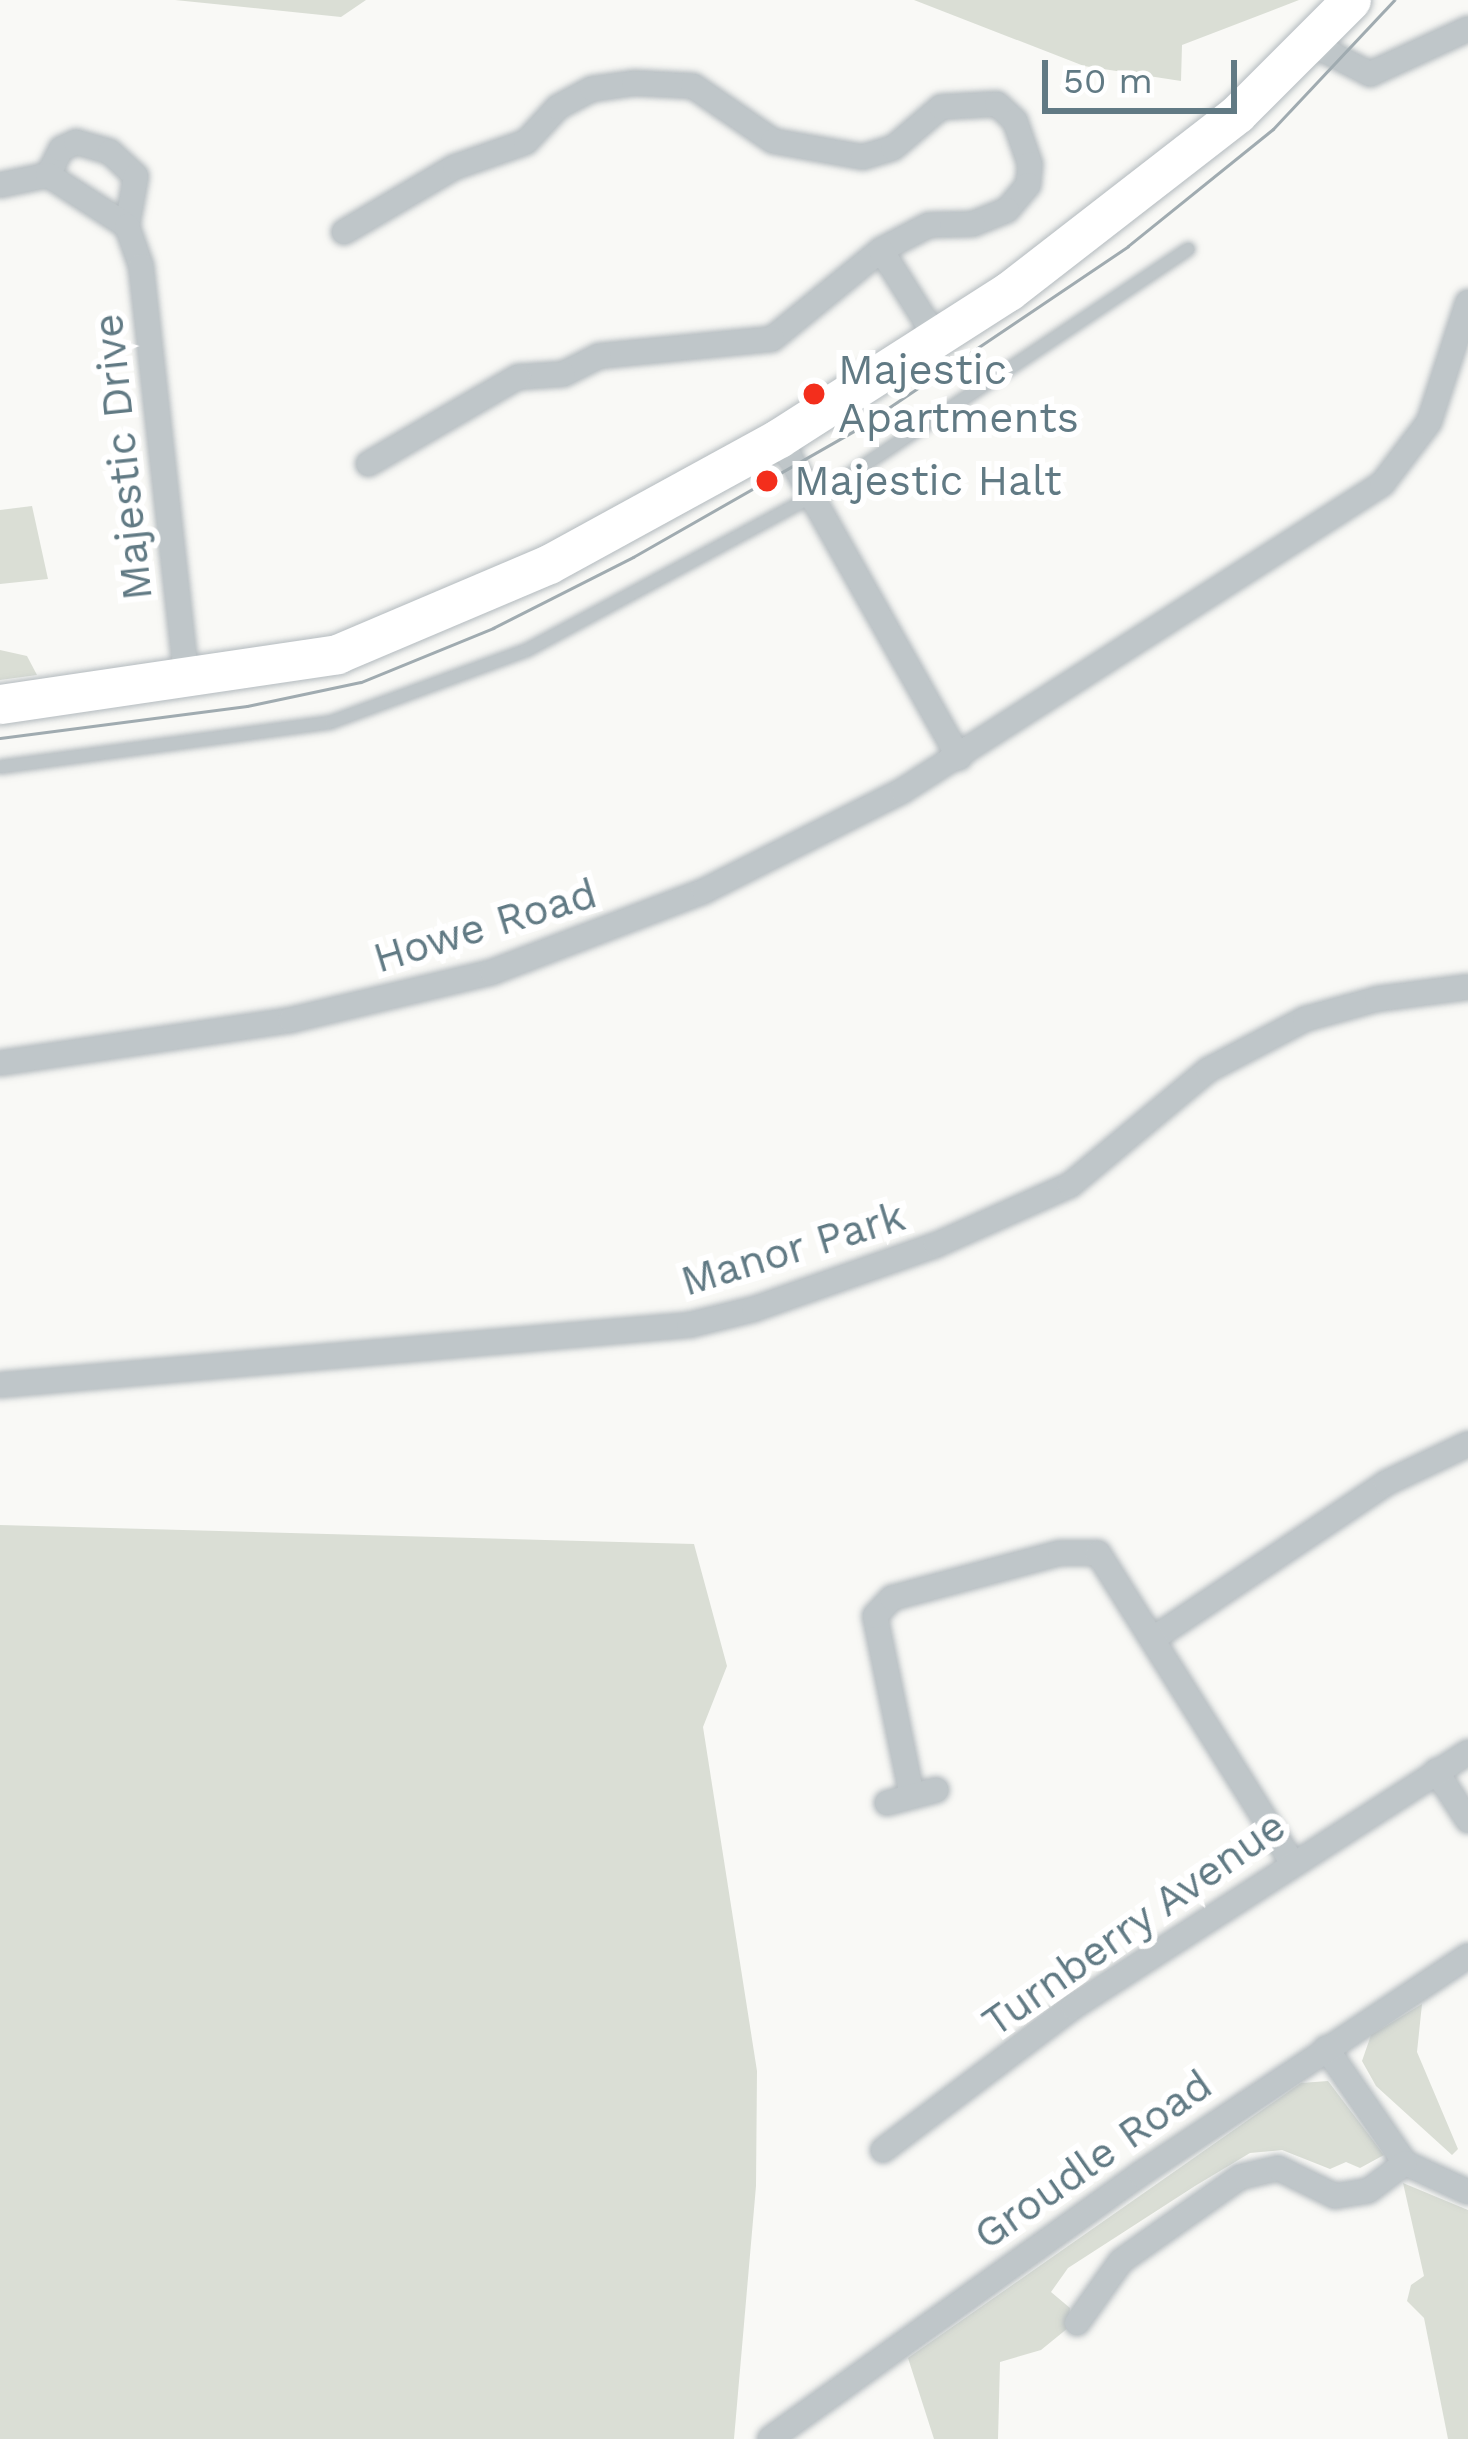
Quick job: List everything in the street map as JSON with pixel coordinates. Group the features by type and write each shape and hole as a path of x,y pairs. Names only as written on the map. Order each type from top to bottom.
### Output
{"main road":[{"path":"0,704 187,681 337,654 424,623 779,438 937,339 1142,193 1310,43 1351,0"}],"street":[{"path":"1310,43 1370,74 1468,28"},
{"path":"344,232 455,167 526,142 558,107 592,89 693,86 772,140 862,158 893,148 941,107 998,104 1027,144 1021,198 973,224 929,225 881,250 772,339 599,356 563,374 518,377 368,464"},
{"name":"Majestic Drive","path":"0,185 48,175 61,148 76,142 110,152 136,176 128,226 141,266 187,681"},
{"path":"48,175 128,226"},
{"path":"881,250 937,339"},
{"name":"Howe Road","path":"0,1063 291,1020 492,972 704,891 959,758 1382,484 1429,422 1468,302"},
{"path":"779,438 959,758"},
{"name":"Manor Park","path":"0,1385 689,1325 754,1309 936,1245 1070,1185 1208,1070 1305,1019 1377,999 1468,987"},
{"path":"1157,1636 1386,1483 1468,1444"},
{"path":"886,1803 924,1793 875,1616 892,1598 1077,1549 1108,1559 1291,1861"},
{"name":"Turnberry Avenue","path":"883,2150 1072,2007 1291,1861 1468,1752"},
{"path":"1436,1771 1468,1820"},
{"name":"Groudle Road","path":"770,2439 1326,2048 1468,1956"},
{"path":"1326,2048 1405,2163 1468,2192"},
{"path":"1078,2323 1121,2261 1240,2177 1278,2168 1335,2196 1368,2192 1405,2163"}],"lane":[{"path":"0,767 352,715 527,650 813,496 1189,249"}],"shaded area":[{"path":"175,0 366,0 341,17"},
{"path":"914,0 1299,0 1182,45 1181,81 1084,66"},
{"path":"32,506 48,579 0,584 0,510"},
{"path":"0,650 27,656 37,675 0,680"},
{"path":"0,1525 694,1544 727,1666 703,1727 757,2071 756,2186 734,2439 0,2439"},
{"path":"1422,2004 1417,2052 1458,2149 1452,2155 1376,2086 1362,2061 1371,2035"},
{"path":"1328,2081 1384,2155 1360,2168 1346,2162 1330,2169 1282,2150 1250,2153 1195,2186 1068,2268 1051,2292 1070,2308 1068,2328 1041,2350 1000,2362 998,2439 934,2439 908,2358 1301,2083"},
{"path":"1403,2183 1468,2210 1468,2439 1448,2439 1424,2318 1407,2301 1411,2285 1424,2276"}],"tram line":[{"path":"0,738 247,706 361,682 493,628 633,557 857,429 1128,246 1273,129 1394,0"}],"place":[{"name":"Majestic Apartments","path":"814,394"},
{"name":"Majestic Halt","path":"767,481"}]}
